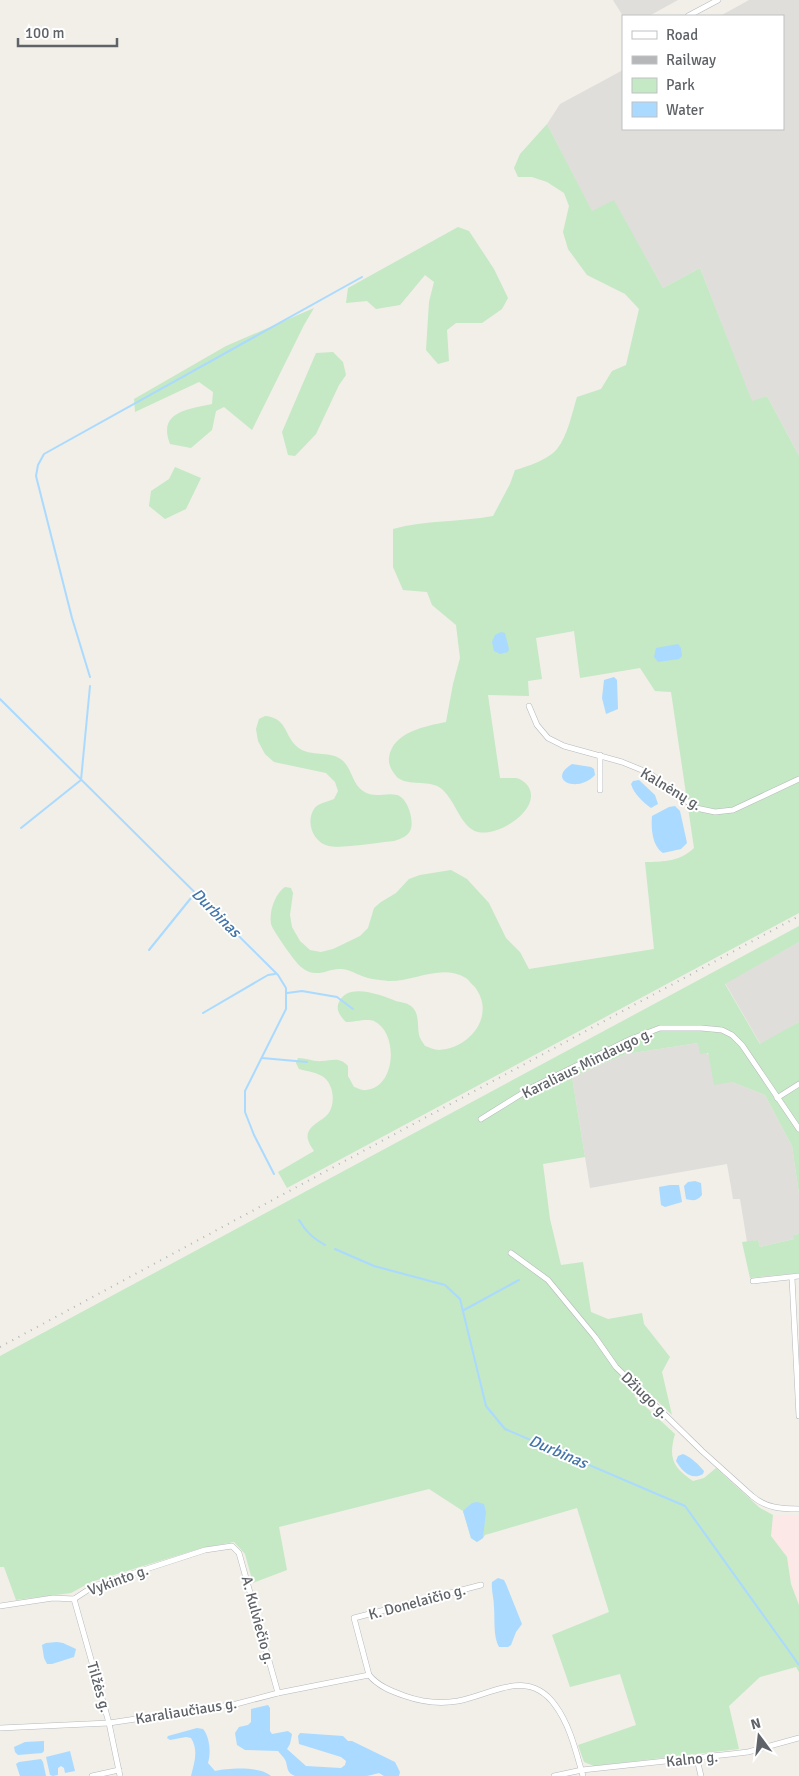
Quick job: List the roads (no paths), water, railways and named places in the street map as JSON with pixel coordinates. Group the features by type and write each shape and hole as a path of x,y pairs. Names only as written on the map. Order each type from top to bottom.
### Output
{"street":[{"path":"690,15 718,0"},
{"name":"Kalnėnų g.","path":"528,706 537,725 548,738 564,746 600,755 649,773 696,808 715,812 733,810 799,779"},
{"path":"600,755 600,790"},
{"name":"Karaliaus Mindaugo g.","path":"482,1119 531,1088 631,1038 666,1027 712,1028 732,1035 742,1045 799,1129"},
{"path":"777,1098 799,1084"},
{"name":"Džiugo g.","path":"511,1253 548,1280 595,1337 616,1367 702,1451 752,1496 759,1502 772,1507 799,1509"},
{"path":"753,1281 799,1276"},
{"path":"792,1278 799,1416"},
{"name":"Vykinto g.","path":"0,1606 53,1598 74,1599 94,1586 205,1550 232,1546 236,1548"},
{"name":"A. Kulviečio g.","path":"236,1548 278,1693"},
{"name":"K. Donelaičio g.","path":"369,1675 354,1618 481,1585"},
{"name":"Tilžės g.","path":"74,1599 120,1773"},
{"path":"369,1675 379,1684 396,1693 437,1703 458,1701 523,1684 538,1688 548,1697 562,1716 583,1773"},
{"name":"Karaliaučiaus g.","path":"0,1728 108,1723 236,1704 278,1693 369,1675"},
{"name":"Kalno g.","path":"554,1776 748,1752 799,1738"},
{"path":"697,1758 702,1776"},
{"path":"92,1776 120,1773"}],"water":[{"path":"501,632 505,633 509,649 508,652 500,654 494,651 492,642 495,635"},
{"path":"678,644 681,648 682,656 679,659 658,662 654,657 656,648"},
{"path":"614,677 617,680 618,709 606,714 602,698 604,680"},
{"path":"572,764 591,767 594,769 595,775 588,781 580,784 567,783 563,780 562,775"},
{"path":"639,780 655,795 658,804 651,808 632,788 631,784 633,781"},
{"path":"675,806 680,811 687,843 681,849 663,853 654,841 652,816"},
{"path":"695,1181 701,1183 702,1195 695,1200 686,1199 684,1186 688,1182"},
{"path":"679,1185 682,1202 665,1207 661,1205 659,1187"},
{"path":"683,1454 692,1459 704,1471 703,1474 691,1476 681,1468 676,1461 678,1456"},
{"path":"472,1503 484,1504 486,1512 483,1538 477,1542 471,1538 463,1511"},
{"path":"498,1578 504,1580 522,1624 516,1632 511,1645 508,1647 499,1647 495,1633 492,1582"},
{"path":"57,1642 76,1649 74,1657 47,1664 42,1645"},
{"path":"268,1705 270,1708 270,1731 272,1734 288,1731 292,1734 287,1749 306,1766 341,1768 345,1765 346,1761 341,1757 299,1744 298,1736 300,1733 343,1736 348,1741 352,1741 395,1762 400,1772 399,1776 384,1776 379,1773 367,1776 295,1776 289,1772 285,1761 278,1751 245,1750 237,1745 235,1733 239,1727 248,1725 251,1722 251,1709"},
{"path":"197,1728 203,1729 207,1736 210,1750 208,1763 215,1771 252,1769 271,1776 191,1776 195,1748 191,1738 170,1740 167,1738 168,1736"},
{"path":"44,1741 44,1751 42,1753 18,1755 15,1752 14,1747 25,1742"},
{"path":"70,1751 75,1771 65,1773 64,1768 61,1766 58,1768 58,1775 50,1775 46,1757"},
{"path":"41,1759 46,1776 20,1776 16,1764"}],"waterway":[{"path":"90,677 72,618 36,476 38,465 44,454 362,277"},
{"path":"21,828 81,780 90,686"},
{"name":"Durbinas","path":"0,699 278,975 286,988 286,1009 245,1091 245,1112 254,1135 274,1174"},
{"path":"149,950 195,893"},
{"path":"203,1013 268,975 275,974"},
{"path":"287,993 302,991 337,997 353,1009"},
{"path":"262,1058 307,1062"},
{"name":"Durbinas","path":"299,1220 310,1234 325,1245"},
{"name":"Durbinas","path":"335,1249 374,1266 445,1285 460,1299 486,1406 505,1429 685,1506 799,1665"},
{"path":"464,1310 519,1280"}],"railway":[{"path":"0,1347 799,916"}]}
